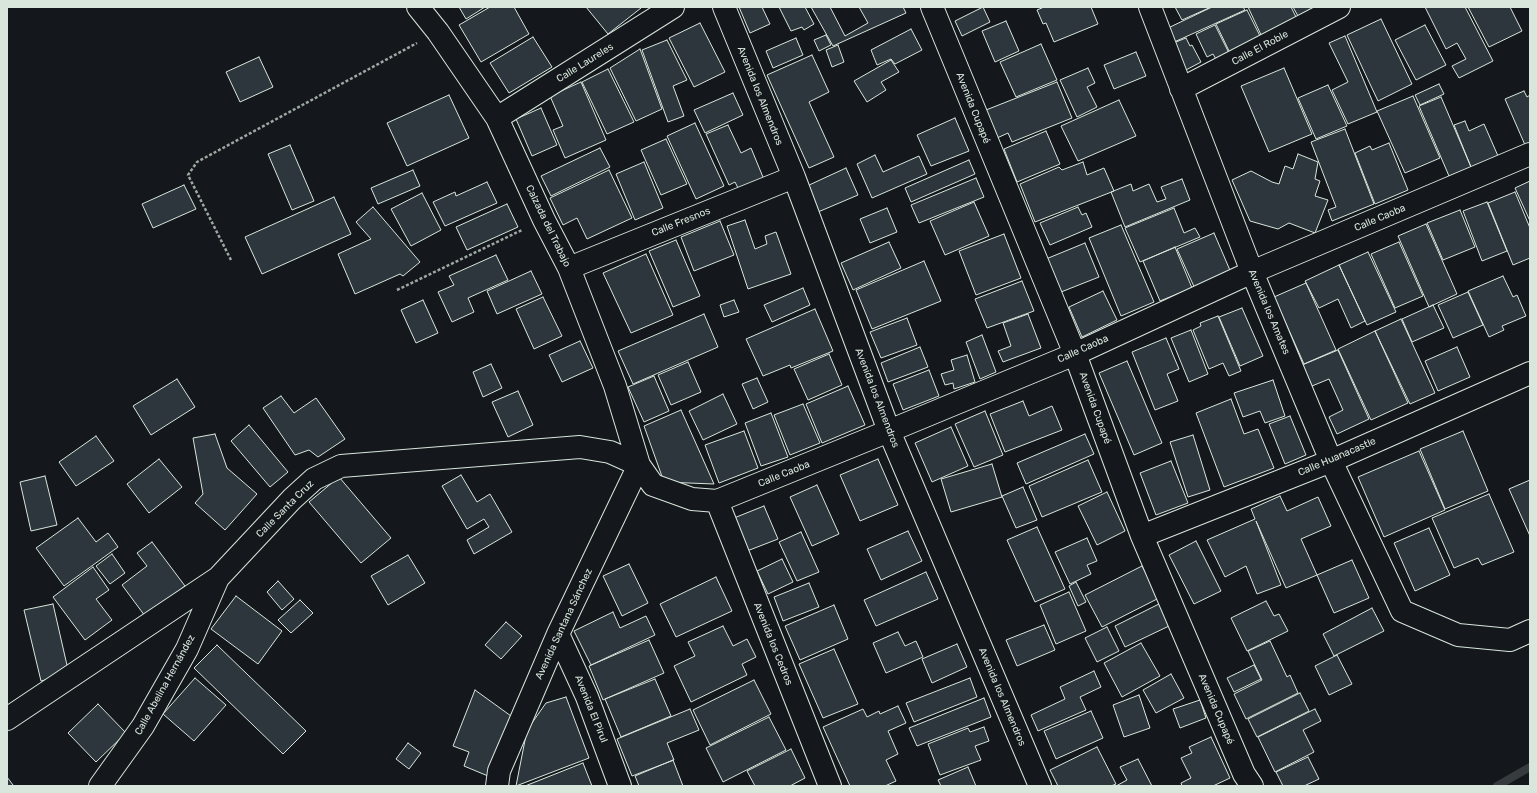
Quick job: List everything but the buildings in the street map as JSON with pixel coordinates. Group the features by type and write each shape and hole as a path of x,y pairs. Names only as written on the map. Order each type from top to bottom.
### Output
{"street":[{"name":"Calzada del Trabajo","path":"418,7 438,32 497,118 544,220 569,268 614,386 639,465"},
{"name":"Calle Laureles","path":"497,118 673,7"},
{"name":"Avenida los Almendros","path":"724,7 794,176 889,431 1040,786"},
{"name":"Avenida Cupapé","path":"932,7 1075,354 1142,536 1244,774 1252,786"},
{"name":"Avenida los Amates","path":"1150,7 1252,272 1331,460 1402,611 1458,635 1510,640 1530,631"},
{"name":"Calle El Roble","path":"1181,89 1339,7"},
{"name":"Calle Caoba","path":"639,465 653,485 692,499 717,501 1075,354 1252,272 1530,154"},
{"name":"Calle Fresnos","path":"569,268 794,176"},
{"name":"Calle Huanacastle","path":"1142,536 1331,460 1530,373"},
{"name":"Calle Santa Cruz","path":"7,719 218,578 292,499 314,479 341,466 580,447 610,452 639,465"},
{"name":"Avenida Santana Sánchez","path":"497,786 499,771 558,634 639,465"},
{"name":"Avenida los Cedros","path":"717,501 830,786"},
{"name":"Calle Abelina Hernández","path":"100,786 143,726 186,650 218,578"},
{"name":"Avenida El Pirul","path":"558,634 587,697 620,786"}],"path":[{"path":"231,260 188,175 197,162 438,32"},
{"path":"396,290 544,220"}],"waterway":[{"path":"1497,786 1530,767"}]}
